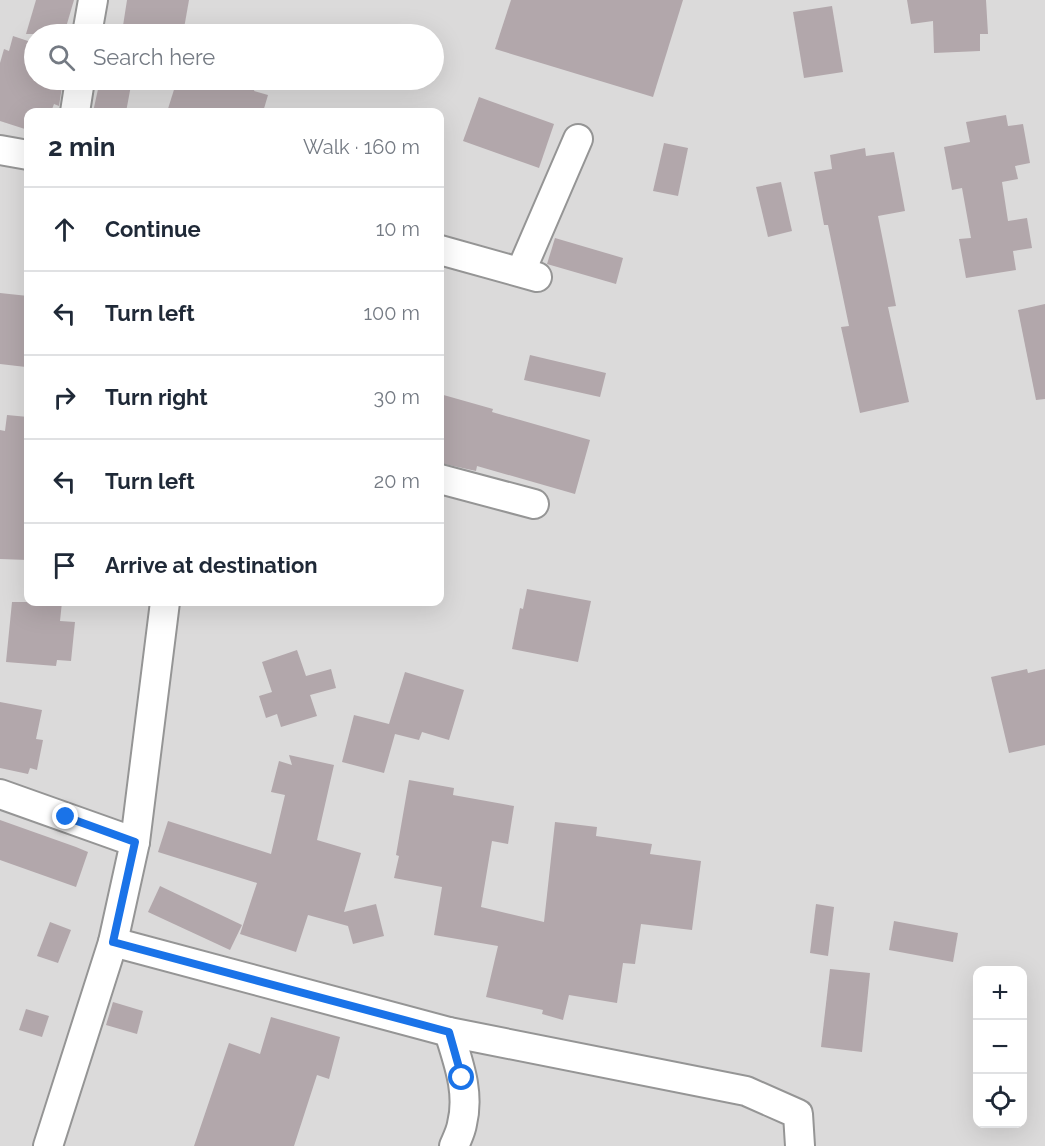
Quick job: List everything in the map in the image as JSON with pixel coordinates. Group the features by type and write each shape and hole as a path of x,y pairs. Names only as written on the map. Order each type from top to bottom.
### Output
{"street":[{"path":"89,24 93,0"},
{"path":"76,108 78,90"},
{"path":"444,251 529,274 578,139"},
{"path":"0,150 24,154"},
{"path":"444,480 534,504"},
{"path":"48,1146 113,942 135,842 164,606"},
{"path":"0,794 135,842"},
{"path":"113,942 449,1032 746,1091 798,1114 800,1146"},
{"path":"449,1032 465,1097 462,1124 454,1146"}],"shaded area":[{"path":"0,0 1045,0 1045,1146 0,1146"}],"building":[{"path":"36,0 74,0 67,24 29,24"},
{"path":"127,0 189,0 185,24 123,24"},
{"path":"511,0 683,0 653,97 495,49"},
{"path":"907,0 986,0 988,34 980,34 980,51 934,53 933,21 911,24"},
{"path":"832,6 843,72 804,78 793,12"},
{"path":"13,36 24,40 24,90 61,90 59,106 54,104 52,108 24,108 24,129 0,121 0,63 4,49 9,51"},
{"path":"98,90 130,90 127,108 94,108"},
{"path":"174,90 254,90 268,95 264,108 168,108"},
{"path":"479,97 554,124 539,168 463,141"},
{"path":"1006,115 1008,126 1023,124 1030,163 1015,166 1018,179 1002,182 1008,221 1027,218 1032,248 1013,251 1016,270 966,278 959,239 971,238 962,188 952,190 944,147 970,142 966,122"},
{"path":"664,143 688,148 678,196 653,191"},
{"path":"865,148 866,156 894,152 905,211 878,216 896,306 888,307 909,402 860,413 841,327 849,326 828,225 824,225 814,172 832,169 830,155"},
{"path":"781,182 792,231 768,237 756,187"},
{"path":"555,238 623,258 616,284 547,264"},
{"path":"0,293 24,296 24,367 0,364"},
{"path":"1045,304 1045,399 1036,400 1018,310"},
{"path":"530,355 606,373 600,397 524,380"},
{"path":"444,395 493,409 492,412 590,440 575,494 477,466 476,471 444,464"},
{"path":"7,415 24,417 24,560 0,559 0,430 5,431"},
{"path":"527,589 591,601 578,662 512,649 520,608 523,609"},
{"path":"12,602 24,602 24,606 62,606 60,621 75,622 71,661 57,660 56,666 6,662"},
{"path":"297,650 306,676 331,669 336,688 310,695 317,716 281,727 277,714 266,718 259,696 272,692 262,662"},
{"path":"1027,669 1028,673 1045,669 1045,745 1009,753 991,677"},
{"path":"405,672 464,690 449,740 422,732 419,740 395,734 384,773 342,762 354,715 389,724"},
{"path":"0,702 42,710 36,739 43,740 37,770 30,768 28,774 0,768"},
{"path":"289,755 334,765 317,840 361,853 344,912 376,904 384,936 353,944 348,926 308,915 296,952 240,934 257,883 158,852 168,821 271,854 285,795 271,792 279,761 292,765"},
{"path":"409,780 454,788 453,795 514,806 508,844 492,841 481,907 544,922 555,822 597,827 596,836 652,844 650,854 701,861 692,930 641,924 635,964 623,963 617,1003 569,995 563,1020 542,1014 543,1010 486,997 498,946 434,935 442,887 394,878"},
{"path":"0,820 88,852 76,887 0,860"},
{"path":"160,886 242,925 230,950 148,912"},
{"path":"816,904 834,907 828,956 810,953"},
{"path":"894,921 958,933 953,962 889,950"},
{"path":"50,922 71,930 58,963 37,956"},
{"path":"830,969 870,973 862,1052 821,1047"},
{"path":"113,1002 143,1011 137,1034 106,1025"},
{"path":"26,1009 49,1016 42,1037 19,1030"},
{"path":"271,1017 340,1037 329,1079 317,1075 294,1146 194,1146 229,1043 260,1054"}],"route":[{"path":"66,817 135,842 113,942 449,1032 462,1078"}]}
